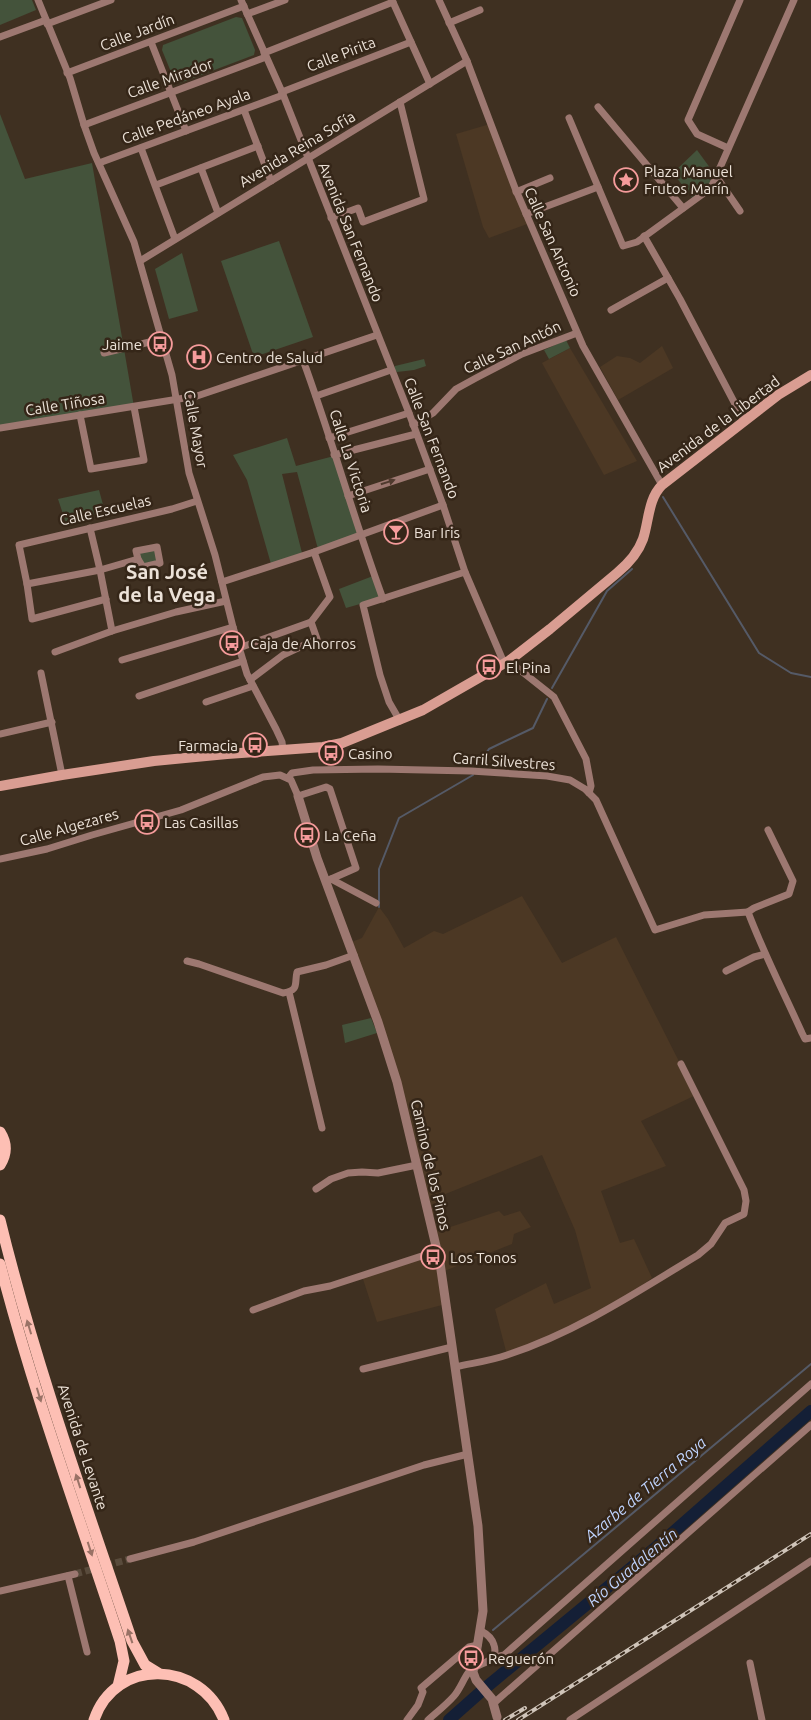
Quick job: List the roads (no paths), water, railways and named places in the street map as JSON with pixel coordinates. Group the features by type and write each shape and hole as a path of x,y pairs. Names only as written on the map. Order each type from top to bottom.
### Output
{"main road":[{"name":"Avenida de la Libertad","path":"0,786 62,775 190,757 336,745 400,721 431,706 507,661 611,579 630,561 640,545 653,497 662,485 783,392 811,375"},
{"path":"0,1132 6,1148 0,1166"},
{"name":"Avenida de Levante","path":"0,1220 16,1282 51,1399 132,1641 145,1665 158,1673"},
{"name":"Avenida de Levante","path":"0,1264 40,1401 120,1641 124,1661 118,1686"},
{"path":"94,1720 104,1700 118,1686 130,1679 158,1673 180,1676 195,1684 209,1694 220,1710 224,1720"}],"street":[{"name":"Calle Mayor","path":"38,0 68,73 84,125 131,234 140,261 177,399 187,460 197,501 213,548 239,648 252,683 282,742 283,750"},
{"path":"0,37 111,0"},
{"path":"247,14 285,0"},
{"name":"Calle San Antonio","path":"439,0 467,61 516,192 577,333 662,485"},
{"path":"728,148 697,134 688,120 740,0"},
{"path":"569,118 623,246 637,242 711,188 794,0"},
{"path":"393,1 430,84"},
{"name":"Calle Mirador","path":"84,125 171,93 393,1"},
{"name":"Avenida San Fernando","path":"242,3 282,94 377,335"},
{"name":"Calle Jardín","path":"68,73 151,42 242,3"},
{"path":"450,23 480,10"},
{"path":"151,42 186,131"},
{"name":"Calle Pirita","path":"282,94 411,42"},
{"name":"Avenida Reina Sofía","path":"140,261 467,61"},
{"name":"Calle Pedáneo Ayala","path":"99,163 244,110 282,94"},
{"path":"331,218 358,208 363,222 424,200 400,102"},
{"path":"598,107 683,208"},
{"path":"244,110 271,181"},
{"path":"156,185 258,146"},
{"path":"141,148 175,239"},
{"path":"201,168 218,213"},
{"path":"716,176 740,211"},
{"path":"516,192 550,178"},
{"path":"526,214 598,187"},
{"path":"644,236 744,421"},
{"path":"611,310 668,278"},
{"name":"Calle San Antón","path":"413,425 433,413 456,389 463,385 522,354 577,333"},
{"name":"Calle Tiñosa","path":"0,428 134,407 206,393 377,335"},
{"name":"Calle San Fernando","path":"377,335 430,469 465,572 507,661"},
{"path":"104,353 162,339"},
{"name":"Calle La Victoria","path":"303,360 360,536 383,599"},
{"path":"316,396 391,370"},
{"path":"80,415 91,468 144,460 134,407"},
{"path":"329,438 408,413"},
{"path":"334,455 416,434"},
{"path":"348,496 430,469"},
{"name":"Calle Escuelas","path":"27,584 19,545 172,509 197,501"},
{"path":"222,582 360,536 443,505"},
{"path":"90,528 112,631"},
{"path":"239,648 311,622 330,596 314,552"},
{"path":"106,599 32,619 27,584 100,570 138,559"},
{"path":"400,721 389,702 380,675 363,605 465,572"},
{"path":"55,652 112,631 176,612 226,601"},
{"path":"206,702 252,683 283,655 317,639 311,622"},
{"path":"122,660 233,627"},
{"path":"139,696 243,661"},
{"path":"507,661 554,697 586,759 591,786 589,793"},
{"path":"41,673 62,775"},
{"path":"0,734 52,722"},
{"name":"Carril Silvestres","path":"288,778 292,773 329,769 471,771 546,776 570,780 585,789 596,800 655,930 704,915 748,912"},
{"name":"Calle Algezares","path":"0,860 47,850 92,834 181,810 263,777 275,775 288,778"},
{"name":"Camino de los Pinos","path":"288,778 293,783 298,796 378,1022 397,1082 437,1251 468,1454 478,1536 483,1603 481,1630 472,1670"},
{"path":"298,796 326,787 330,789 356,868 328,880"},
{"path":"768,830 793,881 790,894 748,912 757,938 802,1033 806,1039 811,1038"},
{"path":"328,880 376,903"},
{"path":"726,971 754,957 765,954"},
{"path":"187,961 283,993 295,988 297,972 326,965 354,955"},
{"path":"289,992 322,1128"},
{"path":"454,1367 507,1355 558,1334 609,1309 698,1255 710,1244 725,1222 744,1214 746,1201 744,1190 681,1064"},
{"path":"316,1189 330,1179 348,1173 378,1173 417,1165"},
{"path":"253,1310 304,1291 330,1286 437,1251"},
{"path":"363,1369 452,1347"},
{"path":"428,1720 454,1696 468,1672 492,1658 504,1655 811,1384"},
{"path":"492,1700 811,1425"},
{"path":"130,1559 194,1542 424,1465 468,1454"},
{"path":"570,1720 811,1561"},
{"path":"0,1591 72,1576 87,1652"},
{"path":"481,1630 489,1636 494,1644 495,1653 492,1658"},
{"path":"407,1720 418,1705 423,1692 421,1688 469,1647 478,1645"},
{"path":"750,1663 762,1720"},
{"path":"472,1670 476,1680 492,1700 496,1717"}],"waterway":[{"path":"663,497 759,653 791,673 811,677"},
{"path":"552,688 607,591 632,569"},
{"path":"484,756 489,749 533,728 547,699"},
{"path":"379,907 379,869 399,818 473,775"},
{"name":"Azarbe de Tierra Roya","path":"493,1630 811,1364"},
{"name":"Río Guadalentín","path":"449,1720 654,1549 811,1411"}],"tunnel":[{"path":"75,1574 130,1559"}],"railway":[{"path":"518,1720 811,1534"},
{"path":"505,1720 525,1708"}],"place":[{"name":"Plaza Manuel Frutos Marín","path":"626,180"},
{"name":"Jaime","path":"160,344"},
{"name":"Centro de Salud","path":"199,357"},
{"name":"Bar Iris","path":"396,532"},
{"name":"Caja de Ahorros","path":"232,643"},
{"name":"El Pina","path":"489,667"},
{"name":"Farmacia","path":"255,745"},
{"name":"Casino","path":"331,753"},
{"name":"Las Casillas","path":"147,822"},
{"name":"La Ceña","path":"307,835"},
{"name":"Los Tonos","path":"433,1257"},
{"name":"Reguerón","path":"471,1658"}],"district":[{"name":"San José de la Vega","path":"167,582"}]}
